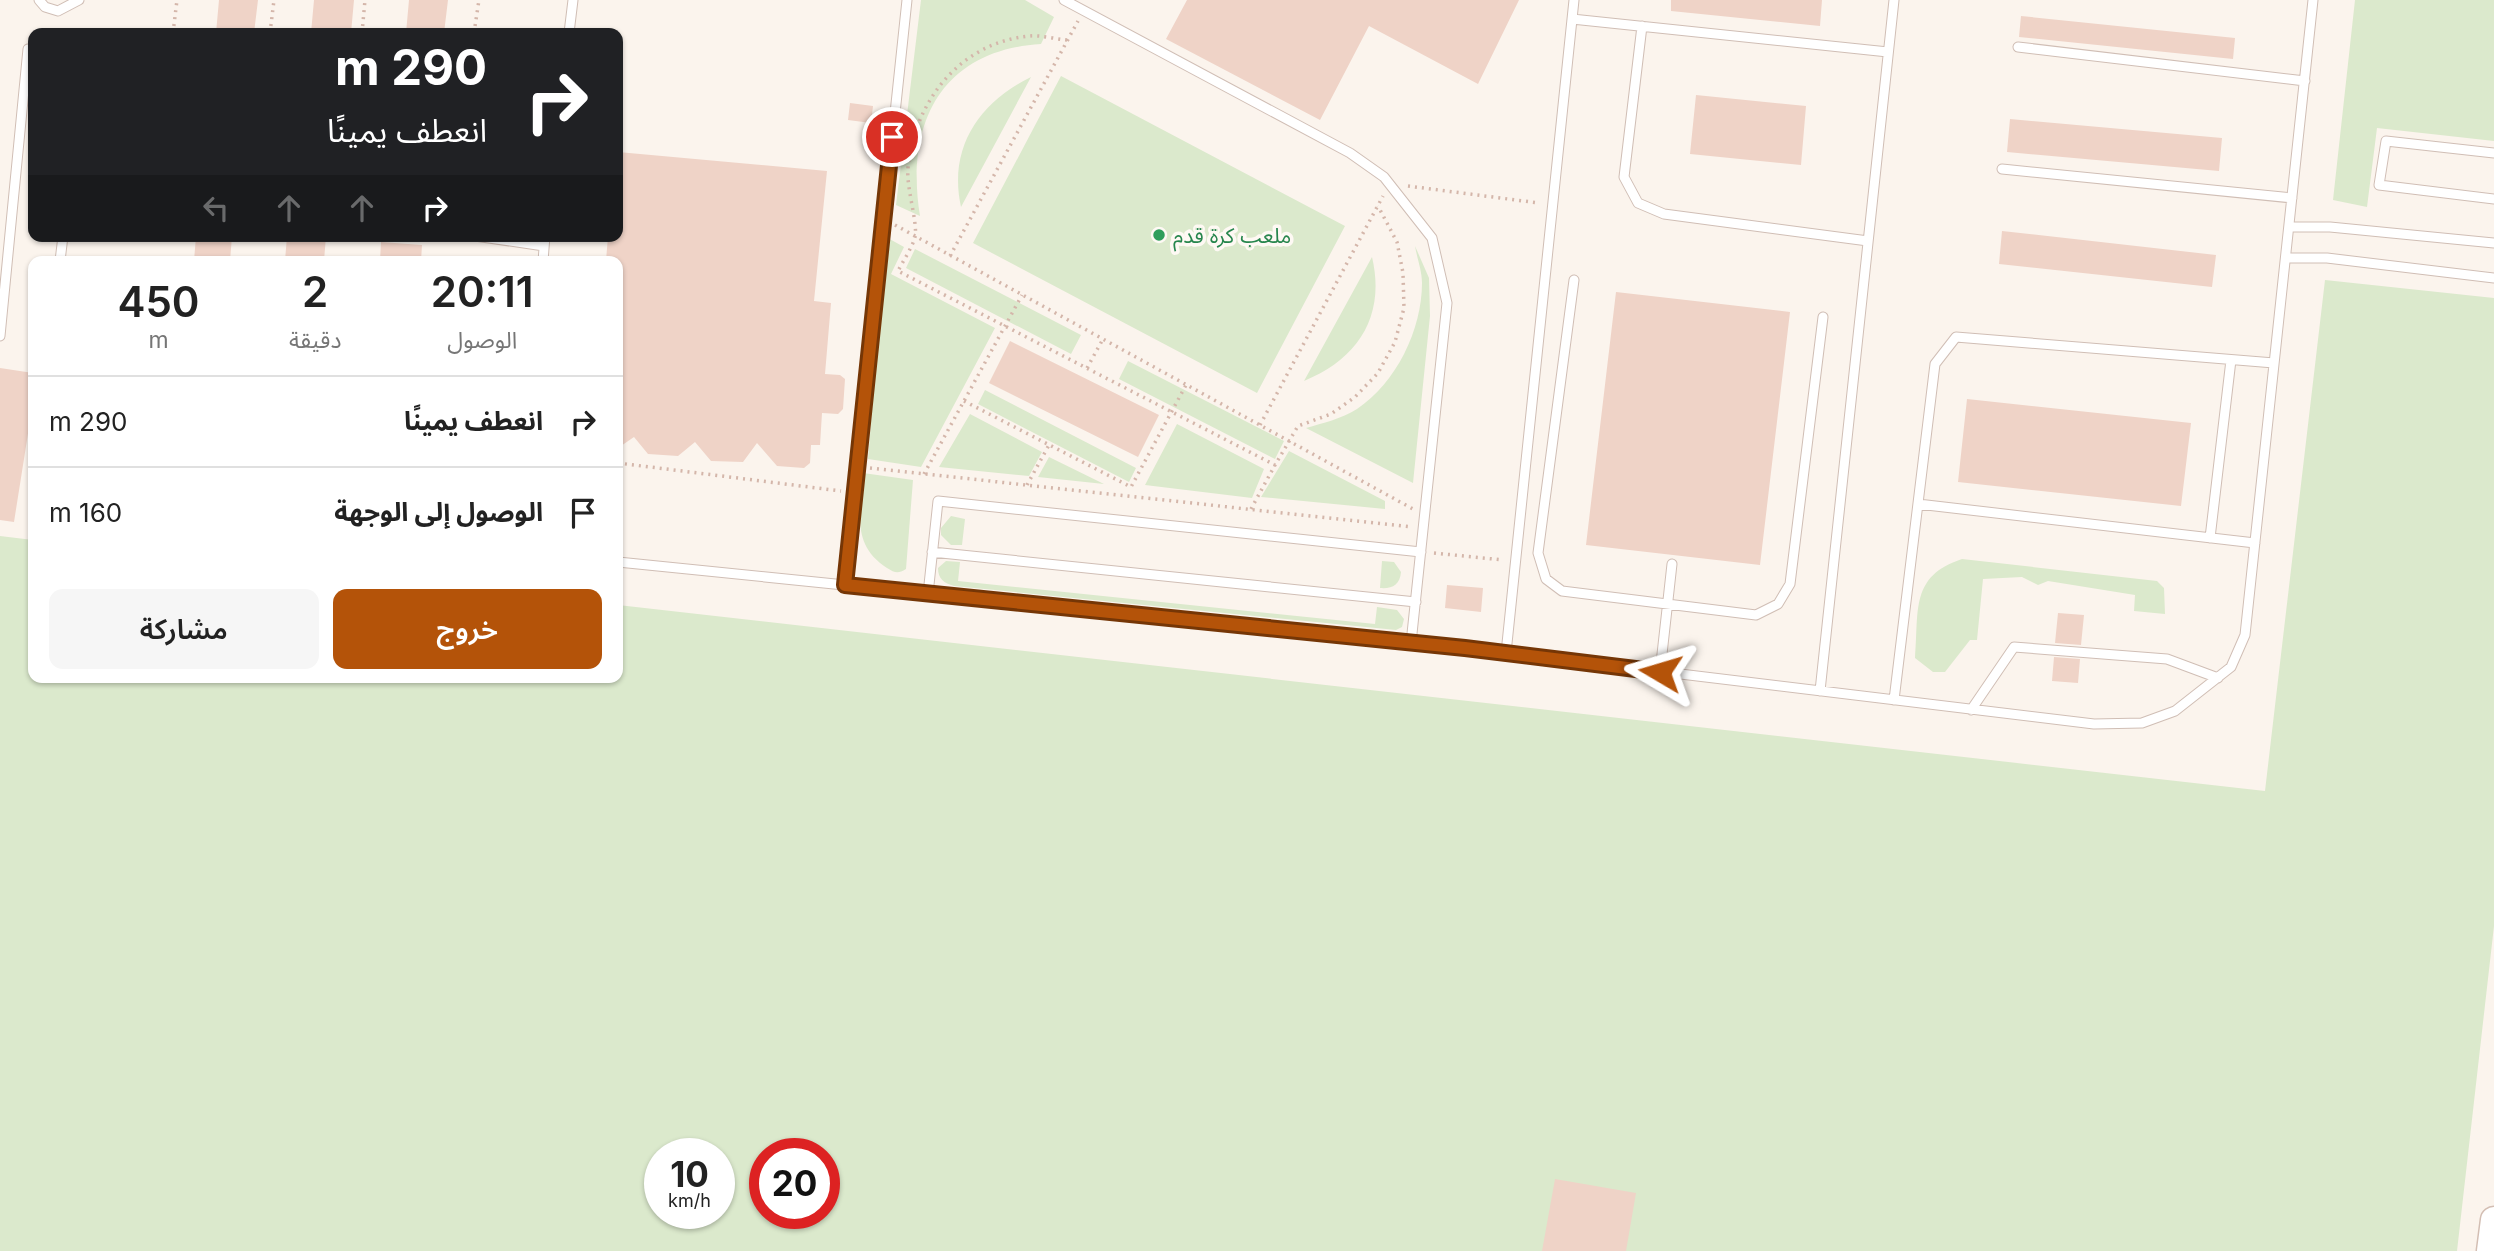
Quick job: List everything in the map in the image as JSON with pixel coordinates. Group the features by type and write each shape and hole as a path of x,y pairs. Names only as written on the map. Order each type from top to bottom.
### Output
{"street":[{"path":"2490,1251 2494,1220"}],"lane":[{"path":"38,0 46,8 58,10 68,8 79,0"},
{"path":"570,28 573,0"},
{"path":"845,585 907,0"},
{"path":"1064,0 1350,153 1390,184 1432,238 1447,303 1411,643"},
{"path":"1506,653 1574,0"},
{"path":"1820,691 1894,0"},
{"path":"623,563 1506,653 2094,724 2142,723 2175,711 2231,667 2245,635 2313,0"},
{"path":"1572,19 1888,52"},
{"path":"1642,26 1624,177 1638,203 1664,214 1868,241"},
{"path":"2018,47 2305,81"},
{"path":"0,336 27,49"},
{"path":"2494,153 2386,141 2379,185 2494,199"},
{"path":"2002,169 2292,198"},
{"path":"2289,227 2330,227 2494,243"},
{"path":"2286,258 2326,258 2494,278"},
{"path":"1574,280 1538,553 1546,579 1562,591 1756,615 1778,604 1790,584 1822,317"},
{"path":"1894,700 1935,364 1956,337 2274,363"},
{"path":"2210,538 2231,360"},
{"path":"928,594 938,501 1421,552"},
{"path":"1918,504 2255,543"},
{"path":"932,552 1416,602"},
{"path":"1660,672 1672,564"},
{"path":"1971,710 2014,648 2167,659 2218,678"}],"path":[{"path":"174,28 177,0"},
{"path":"271,28 274,0"},
{"path":"362,28 365,0"},
{"path":"475,28 479,0"},
{"path":"950,256 1083,10"},
{"path":"1067,40 1030,36 1003,43 969,57 944,79 925,106 912,135 908,171 915,236 898,271 1275,465"},
{"path":"1260,425 1390,184 1553,205"},
{"path":"1251,509 1298,426 1331,414 1355,397 1378,373 1395,342 1404,308 1403,273 1397,242 1378,206"},
{"path":"884,219 1425,516"},
{"path":"924,474 1023,295"},
{"path":"1087,368 1103,339"},
{"path":"1127,495 1186,384"},
{"path":"964,401 1131,487"},
{"path":"1027,485 1049,445"},
{"path":"623,464 855,492"},
{"path":"857,467 1423,528"},
{"path":"1421,552 1515,562"}],"green space":[{"path":"921,0 1025,0 1054,17 1041,44 1006,49 978,60 955,77 937,98 925,123 919,151 917,182 920,216 896,205"},
{"path":"2355,0 2494,0 2494,141 2377,128 2367,207 2333,200"},
{"name":"ملعب كرة قدم","path":"1061,76 1345,226 1257,393 973,243"},
{"path":"1031,77 961,207 959,165 972,129 996,100"},
{"path":"886,237 904,247 891,274 995,328 921,467 868,459"},
{"path":"1415,246 1429,278 1430,316 1413,483 1306,428 1357,409 1384,385 1395,370 1412,337 1421,301 1422,278"},
{"path":"915,249 1081,335 1071,354 906,268"},
{"path":"1372,257 1375,298 1364,333 1339,361 1304,381"},
{"path":"2325,280 2494,298 2494,926 2457,1251 0,1251 0,536 28,539 28,683 623,683 623,606 2265,791"},
{"path":"1128,361 1284,441 1275,459 1119,379"},
{"path":"985,390 1136,468 1129,482 978,404"},
{"path":"970,414 1042,452 1029,476 939,467"},
{"path":"1177,424 1264,469 1252,498 1145,485"},
{"path":"1289,451 1385,501 1385,509 1261,497"},
{"path":"1049,457 1104,484 1038,477"},
{"path":"863,473 913,480 906,569 901,572 887,568 875,559 867,548 860,526"},
{"path":"951,516 965,519 962,545 951,545 941,535 941,528"},
{"path":"1962,559 2157,581 2164,588 2165,614 2134,611 2135,595 2048,581 2038,585 2022,577 1983,579 1977,640 1970,640 1945,672 1933,672 1915,658 1920,597 1933,575"},
{"path":"946,561 960,562 958,581 1375,624 1377,607 1397,610 1404,619 1402,627 1396,630 954,586 939,575 938,568"},
{"path":"1382,561 1394,562 1401,572 1399,580 1392,587 1380,588"}],"building":[{"path":"219,0 258,0 255,28 216,28"},
{"path":"314,0 354,0 351,28 311,28"},
{"path":"409,0 448,0 445,28 406,28"},
{"path":"1187,0 1519,0 1478,84 1369,26 1320,120 1166,39"},
{"path":"1671,0 1822,0 1820,26 1671,11"},
{"path":"2021,16 2235,38 2233,59 2019,37"},
{"path":"1696,95 1806,106 1801,165 1690,154"},
{"path":"850,103 873,106 871,123 848,120"},
{"path":"2010,119 2222,138 2219,171 2007,152"},
{"path":"623,152 827,171 814,301 831,303 825,374 840,375 845,379 843,409 838,414 822,413 820,445 811,445 810,463 804,468 777,466 757,443 743,462 711,461 695,442 678,456 648,454 634,437 623,445 623,256 606,256 608,242 623,242"},
{"path":"2002,231 2216,255 2212,287 1999,264"},
{"path":"196,242 232,242 230,256 194,256"},
{"path":"287,242 326,242 324,256 285,256"},
{"path":"381,242 422,245 421,256 380,256"},
{"path":"1616,292 1790,312 1760,565 1586,545"},
{"path":"1010,341 1159,415 1138,457 989,383"},
{"path":"0,368 28,372 28,434 14,522 0,520"},
{"path":"1967,399 2191,423 2181,506 1958,482"},
{"path":"1447,585 1483,588 1481,612 1445,608"},
{"path":"2058,613 2084,615 2081,645 2055,643"},
{"path":"2054,657 2080,659 2078,683 2052,681"},
{"path":"1555,1179 1636,1193 1626,1251 1542,1251"}],"place":[{"name":"ملعب كرة قدم","path":"1159,235"}],"route":[{"path":"892,137 845,585 1465,648 1660,672"}]}
